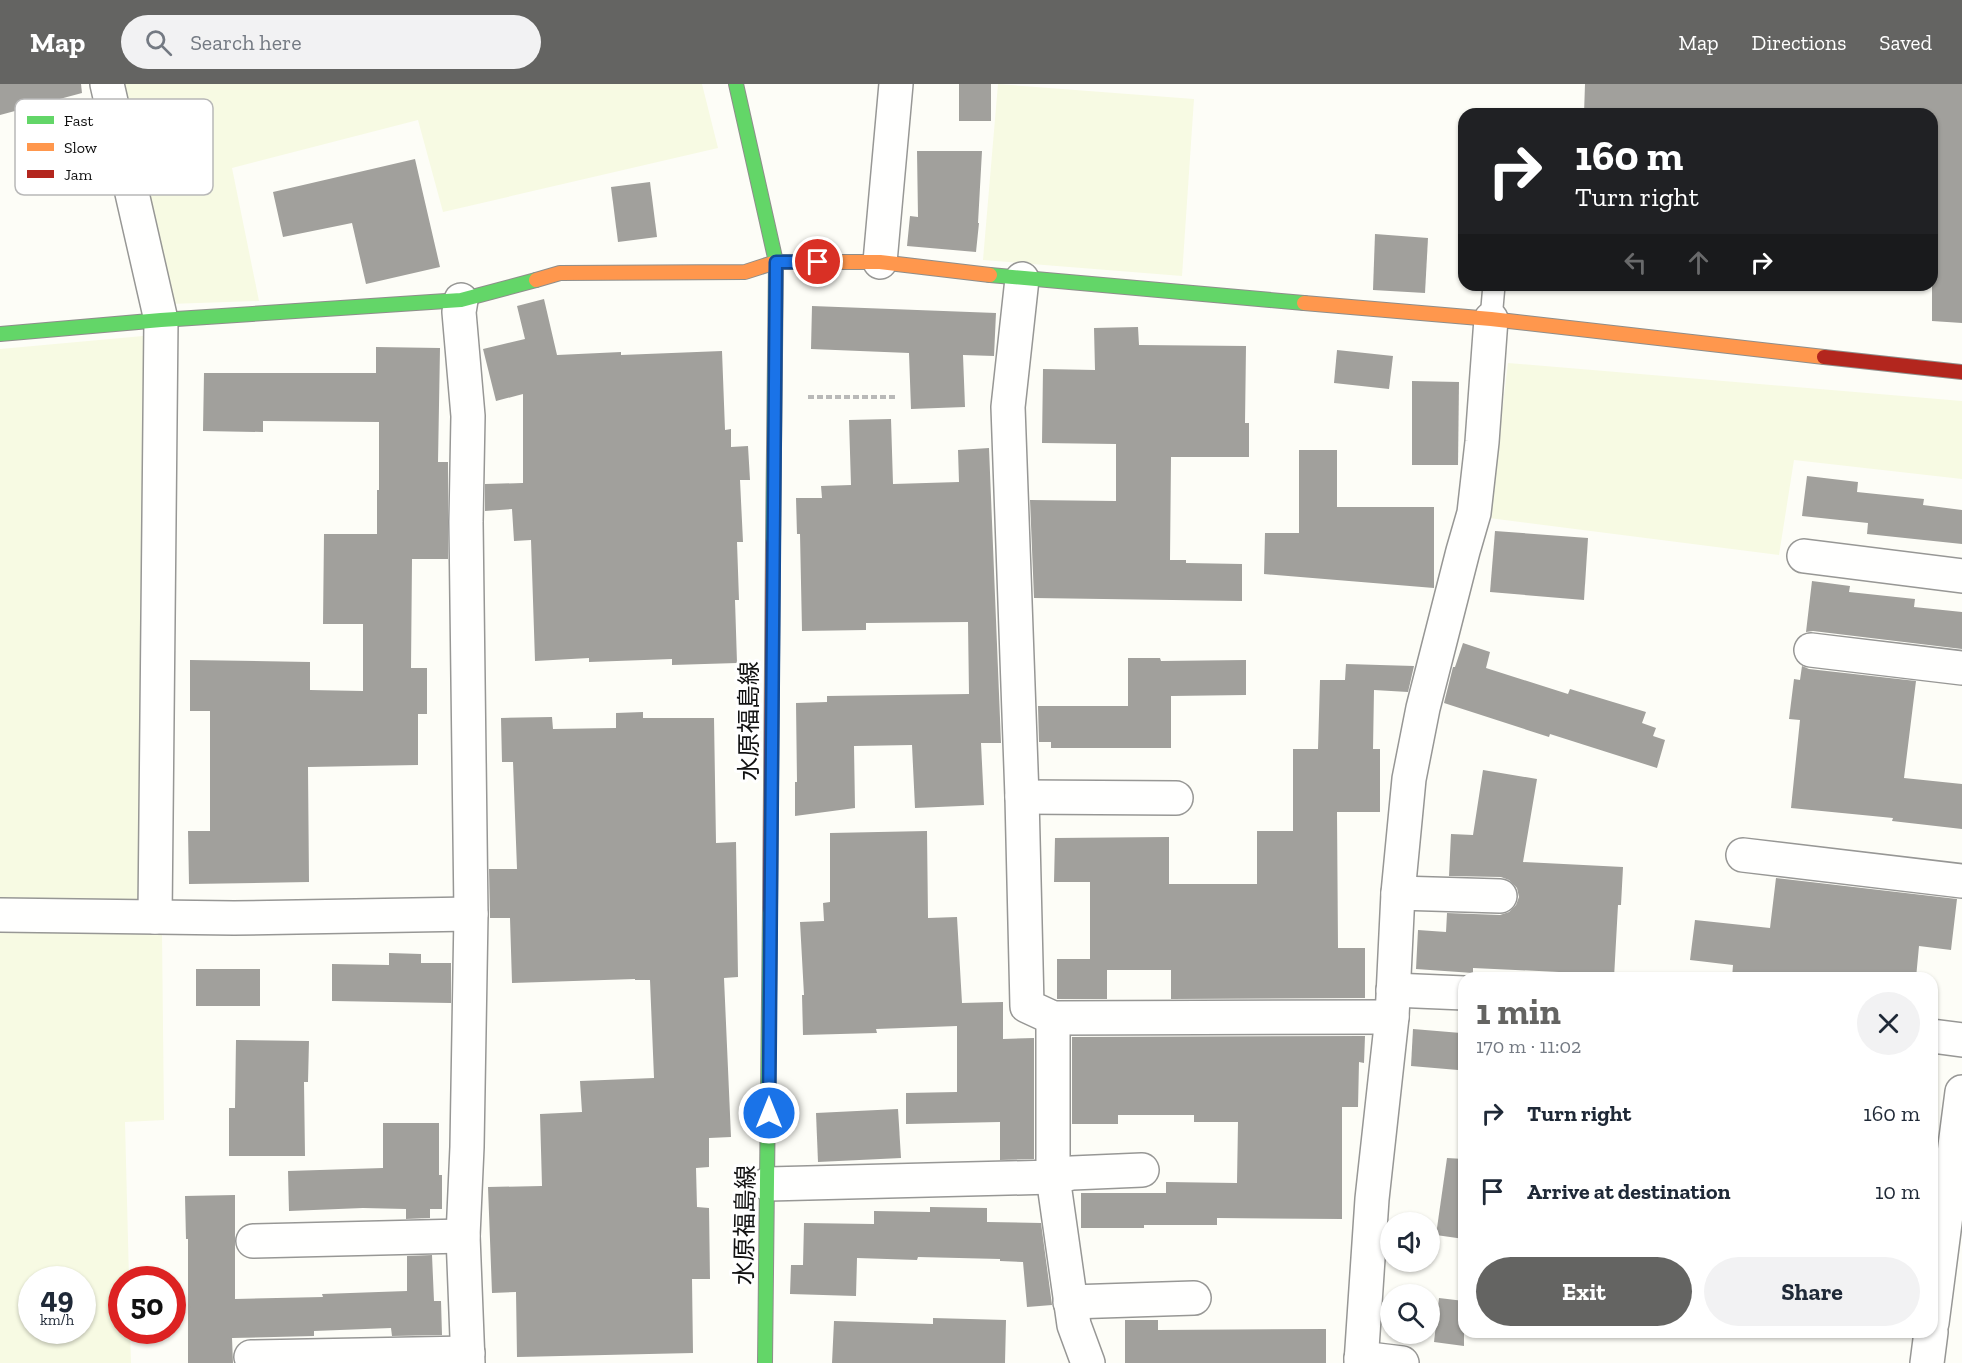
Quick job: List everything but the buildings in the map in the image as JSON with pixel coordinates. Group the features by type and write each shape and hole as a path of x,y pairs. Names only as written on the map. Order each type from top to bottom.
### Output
{"street":[{"path":"107,84 110,99"},
{"name":"水原福島線","path":"736,84 776,262 765,1363"},
{"path":"880,262 896,84"},
{"path":"132,195 160,321 155,917"},
{"path":"0,334 461,300 560,273 745,272 776,262 880,262 1022,279 1491,319 1962,372"},
{"path":"1022,279 1008,407 1027,1006 1053,1018 1392,1003 1458,994"},
{"path":"251,1357 468,1358 463,1236 471,914 466,522 468,416 459,312 461,300"},
{"path":"1402,1363 1361,1360 1372,1200 1392,1003 1398,893 1409,779 1418,732 1474,513 1491,319"},
{"path":"1804,556 1962,576"},
{"path":"1811,650 1962,668"},
{"path":"1022,797 1176,798"},
{"path":"1743,855 1962,881"},
{"path":"1398,893 1500,896"},
{"path":"0,915 234,918 471,914"},
{"path":"1053,1018 1053,1177 1074,1325 1088,1363"},
{"path":"1938,1037 1962,1040"},
{"path":"1938,1230 1943,1153 1962,1092"},
{"path":"768,1184 1053,1177 1072,1173 1142,1170"},
{"path":"253,1241 463,1236"},
{"path":"1070,1302 1194,1298"},
{"path":"1927,1363 1930,1338"}],"lane":[{"path":"1491,319 1493,291"}],"path":[{"path":"775,398 897,397"}],"green space":[{"path":"119,84 702,84 718,148 443,212 418,120 232,168 259,301 169,304 144,195 213,195 213,99 122,99"},
{"path":"998,84 1194,99 1182,276 983,260"},
{"path":"143,336 145,908 0,907 0,349"},
{"path":"1508,363 1962,401 1962,479 1794,460 1779,555 1489,518"},
{"path":"0,931 162,932 164,1120 125,1122 129,1266 108,1266 108,1344 130,1344 131,1363 0,1363"}],"traffic: fast":[{"path":"736,84 776,262 773,543"},
{"path":"990,275 1304,303"},
{"path":"0,334 161,320 461,300 536,280"},
{"path":"765,1363 770,909"}],"traffic: slow":[{"path":"536,280 560,273 745,272 776,262 880,262 990,275"},
{"path":"1304,303 1491,319 1824,357"}],"traffic: jam":[{"path":"1824,357 1962,372"},
{"path":"770,909 773,543"}],"route":[{"path":"769,1113 776,262 818,262"}]}
